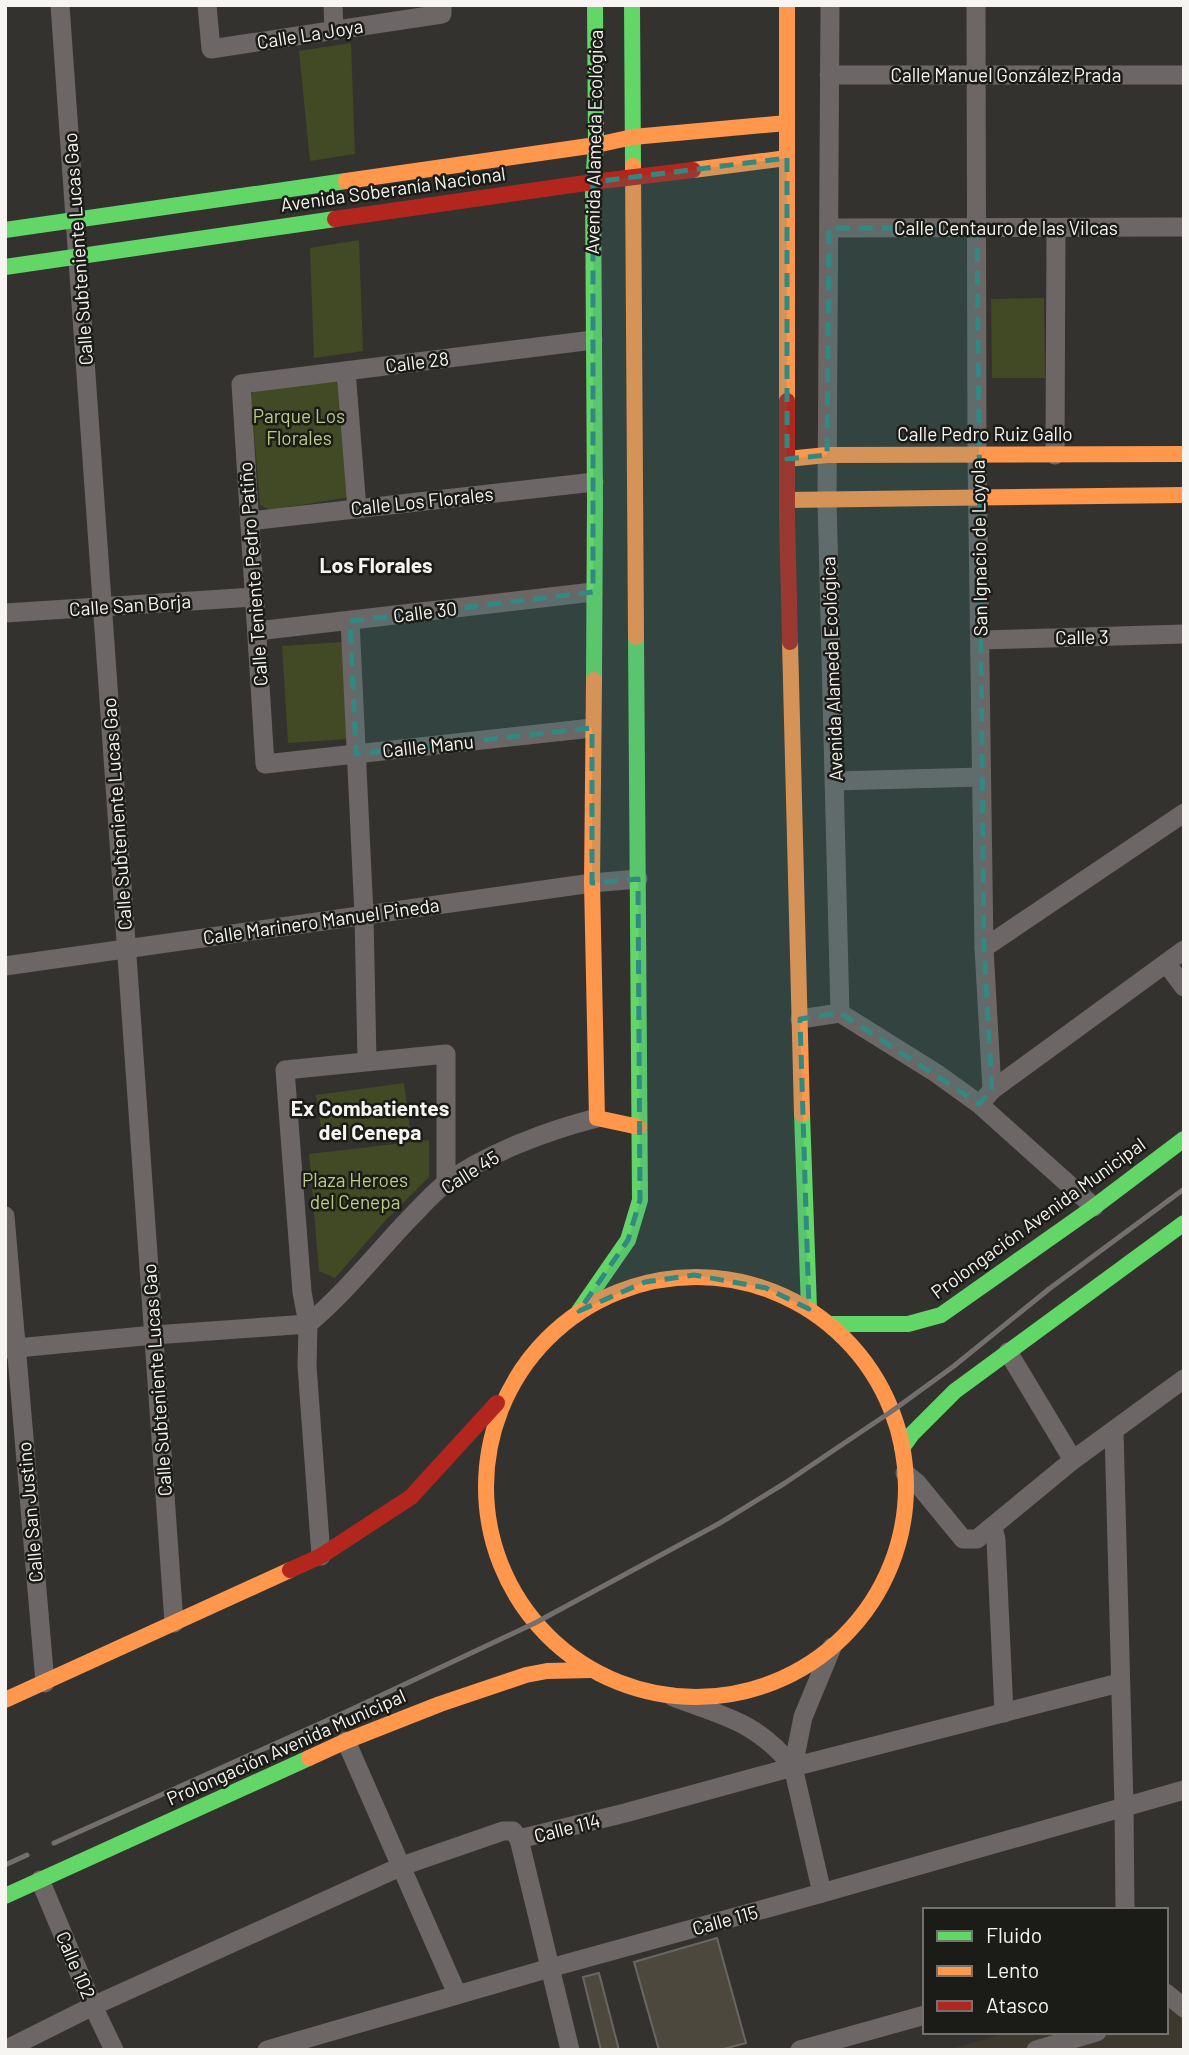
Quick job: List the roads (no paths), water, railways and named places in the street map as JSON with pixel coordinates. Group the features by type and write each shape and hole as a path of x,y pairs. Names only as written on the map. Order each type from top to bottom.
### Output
{"main road":[{"name":"Avenida Alameda Ecológica","path":"595,5 592,883 597,1118"},
{"name":"Avenida Alameda Ecológica","path":"579,1311 628,1240 640,1200 632,5"},
{"name":"Avenida Alameda Ecológica","path":"787,5 787,500 809,1309"},
{"name":"Avenida Soberanía Nacional","path":"5,267 79,256 633,137 787,124"},
{"name":"Avenida Soberanía Nacional","path":"5,230 76,220 633,178 787,158"},
{"name":"Calle Pedro Ruiz Gallo","path":"787,459 827,455 1184,454"},
{"path":"787,500 1184,495"},
{"path":"597,1118 639,1126"},
{"name":"Prolongación Avenida Municipal","path":"829,1324 908,1324 941,1315 1094,1207 1184,1139"},
{"path":"902,1448 912,1433 955,1391 1184,1223"},
{"name":"Prolongación Avenida Municipal","path":"5,1700 321,1556 411,1497 482,1420 526,1362 559,1326 600,1299 645,1282 694,1276 718,1277 754,1284 788,1297 809,1309 829,1324 863,1359 892,1411 902,1448 905,1473 902,1522 889,1569 865,1612 832,1647 802,1668 769,1685 722,1696 673,1697 626,1686 592,1670 562,1650 528,1614 503,1572 495,1549 486,1501 488,1452 502,1405 513,1382"},
{"name":"Prolongación Avenida Municipal","path":"5,1896 346,1741 440,1704 509,1680 547,1671 592,1670"}],"street":[{"name":"Calle Subteniente Lucas Gao","path":"60,5 174,1623"},
{"name":"Calle La Joya","path":"207,5 211,49 442,14 442,5"},
{"path":"332,5 334,30"},
{"name":"Avenida Alameda Ecológica","path":"830,5 827,500 840,1013"},
{"name":"San Ignacio de Loyola","path":"976,5 977,455 986,1097"},
{"name":"Calle Manuel González Prada","path":"829,75 1184,75"},
{"name":"Calle Centauro de las Vilcas","path":"829,228 1184,227"},
{"path":"1055,455 1056,228"},
{"name":"Calle 28","path":"240,384 593,340"},
{"path":"346,371 357,509"},
{"name":"Calle Teniente Pedro Patiño","path":"240,384 265,764"},
{"name":"Calle Los Florales","path":"250,521 594,482"},
{"name":"Calle 30","path":"257,631 593,592"},
{"name":"Calle San Borja","path":"5,613 254,597"},
{"path":"350,621 364,915 367,1061"},
{"name":"Calle 3","path":"980,640 1184,634"},
{"name":"Callle Manu","path":"265,764 592,727"},
{"path":"835,781 981,777"},
{"path":"984,948 1184,813"},
{"name":"Calle Marinero Manuel Pineda","path":"5,966 592,883 638,879"},
{"path":"986,1097 1184,950"},
{"path":"1166,963 1184,987"},
{"path":"800,1019 840,1013 936,1073 986,1097 1094,1207"},
{"path":"321,1556 307,1366 309,1324 302,1292 285,1070 446,1054 446,1183"},
{"name":"Calle 45","path":"309,1324 334,1302 373,1257 446,1183 490,1157 558,1128 597,1118"},
{"name":"Calle San Justino","path":"5,1216 11,1349 45,1683"},
{"path":"11,1349 309,1324"},
{"path":"1009,1352 1073,1460"},
{"path":"905,1473 917,1483 963,1539 977,1539 1073,1460 1184,1379"},
{"path":"1114,1431 1125,1908"},
{"path":"993,1527 996,1540 1004,1713"},
{"path":"822,1893 793,1767 803,1717 832,1647"},
{"name":"Calle 114","path":"5,2050 93,2006 402,1866 503,1831 513,1831 519,1839 1119,1683"},
{"path":"673,1697 728,1716 755,1730 793,1767"},
{"path":"346,1741 457,1994"},
{"name":"Calle 115","path":"267,2050 1184,1790"},
{"path":"519,1839 570,2050"},
{"name":"Calle 102","path":"40,1880 114,2050"},
{"path":"1168,1995 1184,2008"},
{"path":"800,2050 923,2016"},
{"path":"1036,2050 1090,2034"}],"railway":[{"path":"54,1843 350,1710 535,1623 720,1523 892,1411 1184,1189"},
{"path":"5,1865 27,1855"}],"district":[{"name":"Los Florales","path":"376,566"},
{"name":"Ex Combatientes del Cenepa","path":"370,1121"}],"park label":[{"name":"Parque Los Florales","path":"299,427"},
{"name":"Plaza Heroes del Cenepa","path":"355,1191"}]}
